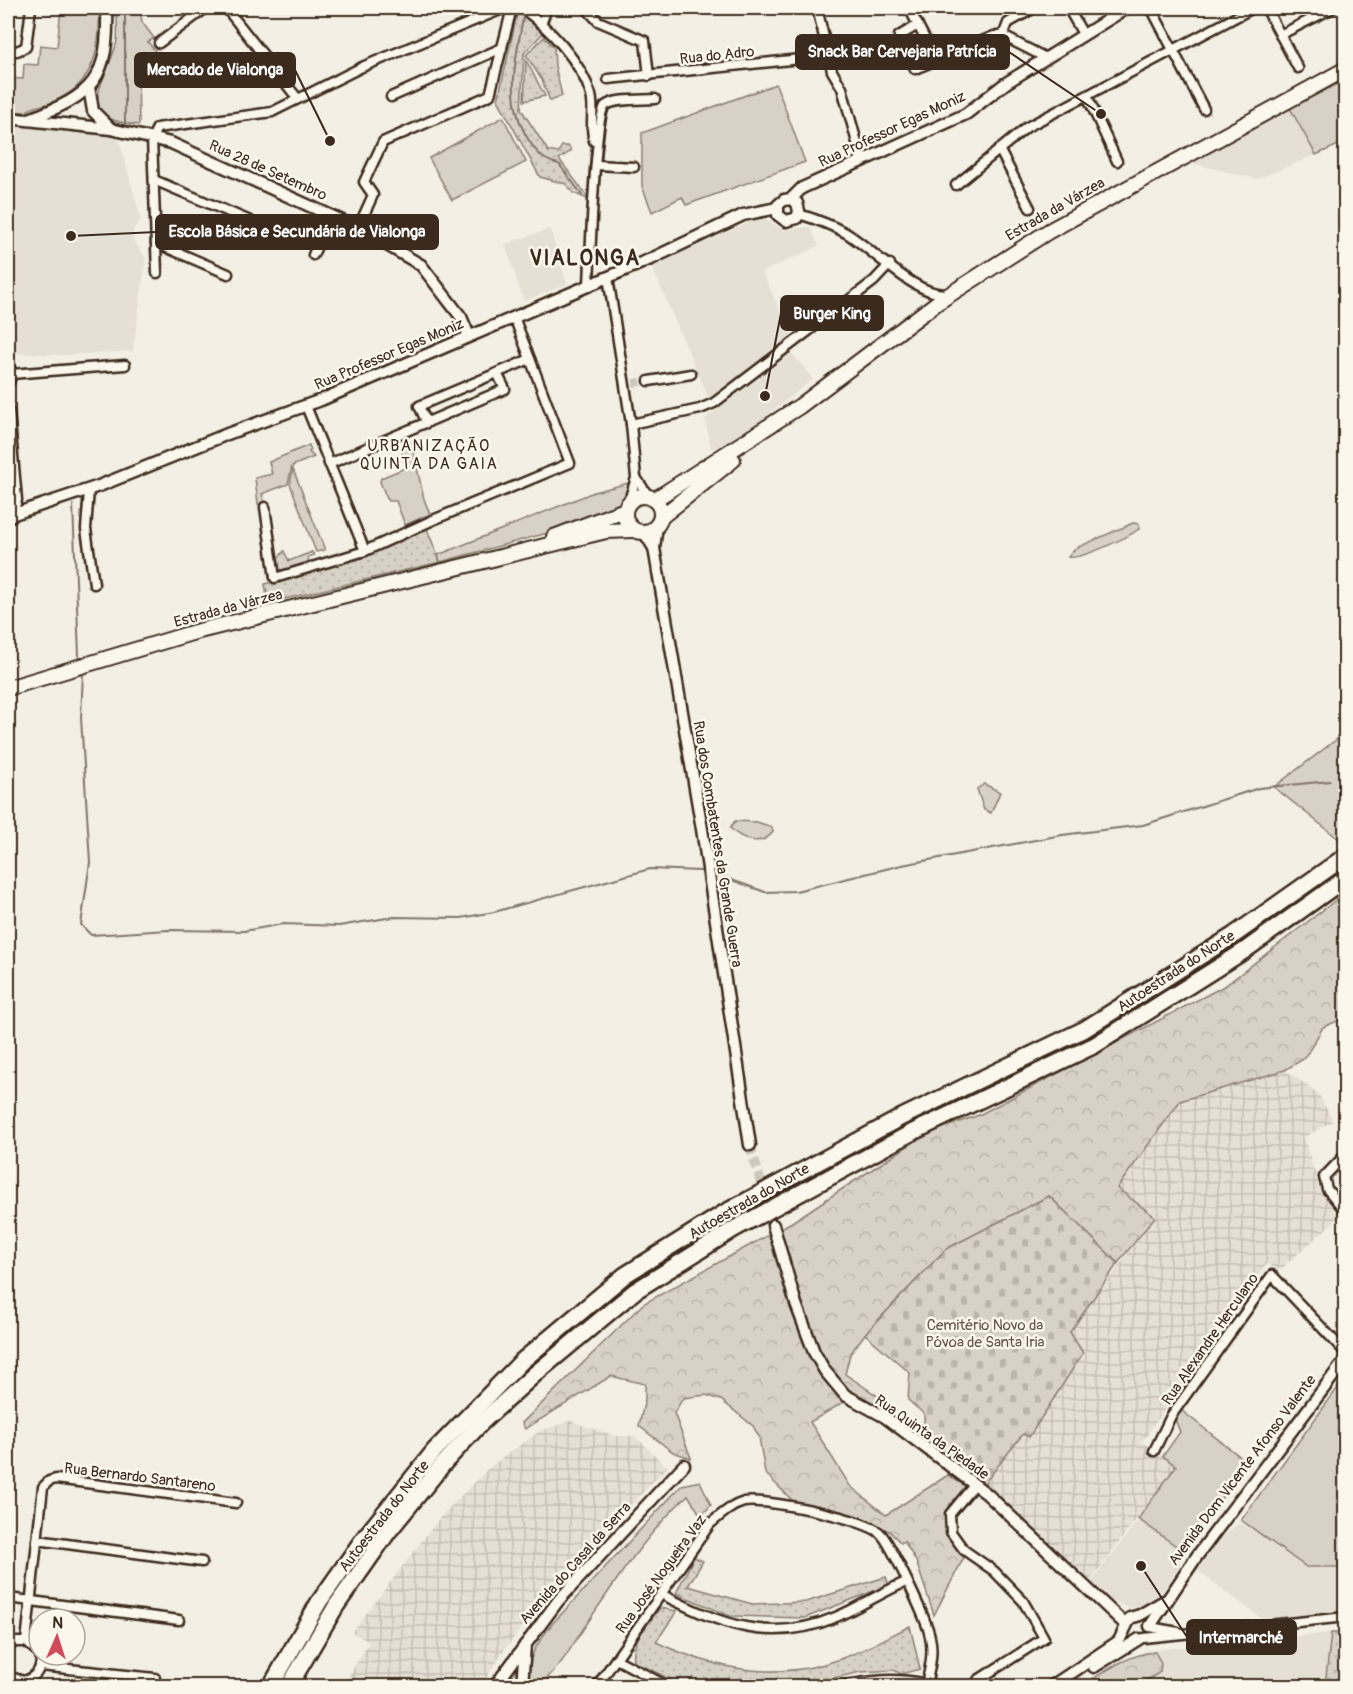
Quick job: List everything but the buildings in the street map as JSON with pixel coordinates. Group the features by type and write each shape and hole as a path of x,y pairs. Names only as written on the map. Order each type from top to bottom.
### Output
{"highway":[{"name":"Autoestrada do Norte","path":"271,1686 319,1602 364,1538 435,1450 522,1361 625,1275 724,1213 892,1122 1085,1029 1234,935 1346,856"},
{"name":"Autoestrada do Norte","path":"289,1686 336,1606 388,1532 444,1463 483,1421 635,1291 734,1229 911,1133 1095,1046 1244,951 1346,878"}],"main road":[{"name":"Estrada da Várzea","path":"8,688 195,632 459,566 563,544 606,531 649,526 686,494 763,438 800,406 955,291 1049,231 1346,69"},
{"name":"Estrada da Várzea","path":"459,566 570,532 627,507 637,497 651,499 800,406"},
{"path":"627,507 626,521 649,526 660,509 651,499"}],"street":[{"path":"8,51 17,51 26,46 31,8"},
{"path":"27,120 68,104 89,87 100,68 107,46 107,8"},
{"path":"159,43 206,8"},
{"path":"226,8 298,99"},
{"path":"157,273 152,138 162,125 266,113 362,67 505,8"},
{"path":"358,228 373,195 364,182 381,144 490,95 512,8"},
{"path":"522,8 542,22 570,57 588,89 592,102 591,130 596,144"},
{"path":"542,22 547,8"},
{"path":"586,8 598,21 645,41 649,76"},
{"path":"817,8 832,71 842,88 862,161"},
{"path":"909,8 937,62"},
{"path":"1003,36 1008,23 1034,8"},
{"path":"1068,8 1083,34"},
{"name":"Rua Professor Egas Moniz","path":"9,515 32,510 89,490 230,433 306,406 608,277 743,215 777,208 784,200 791,199 802,188 966,114 1046,58 1127,8"},
{"path":"1151,8 1204,109"},
{"path":"956,185 1027,127 1253,8"},
{"path":"1266,8 1298,68"},
{"path":"1281,35 1333,8"},
{"path":"918,25 899,36 912,68 917,69 937,62 988,37 1003,36 1046,58"},
{"path":"391,97 502,48"},
{"name":"Rua do Adro","path":"608,80 829,56"},
{"path":"89,87 93,111 111,129"},
{"path":"1087,96 1117,161"},
{"path":"589,285 596,144 600,113 604,107 613,103 654,99"},
{"name":"Rua 28 de Setembro","path":"8,118 111,129 171,142 331,215 387,242 421,265 460,317 469,336"},
{"path":"999,149 1030,208"},
{"path":"596,165 634,167"},
{"path":"154,180 250,221"},
{"path":"777,208 778,215 786,222 794,220 799,214 799,207 791,199"},
{"path":"799,214 845,232 922,289 941,295 955,291"},
{"path":"314,255 331,215"},
{"path":"156,243 228,274"},
{"path":"631,424 700,409 714,403 874,281 890,264"},
{"path":"608,277 629,383 636,478 627,507"},
{"path":"922,289 927,298 924,312"},
{"path":"265,507 275,578 365,551 570,463 514,317"},
{"path":"427,423 419,406 530,359"},
{"path":"8,374 125,365"},
{"path":"329,464 505,389 497,373"},
{"path":"649,381 691,374"},
{"path":"306,406 365,551"},
{"path":"8,411 16,500 9,515"},
{"path":"636,478 651,499"},
{"path":"89,490 86,529 94,584"},
{"path":"16,500 32,510"},
{"name":"Rua dos Combatentes da Grande Guerra","path":"649,526 702,829 750,1145"},
{"path":"1346,1154 1324,1177 1328,1189 1346,1212"},
{"name":"Rua Quinta da Piedade","path":"773,1225 796,1304 814,1352 825,1371 845,1395 885,1418 974,1485 1111,1608 1131,1621"},
{"name":"Rua Alexandre Herculano","path":"1154,1450 1171,1416 1272,1275 1346,1353"},
{"name":"Avenida Dom Vicente Afonso Valente","path":"1141,1639 1165,1601 1321,1388 1346,1359"},
{"name":"Avenida do Casal da Serra","path":"495,1686 526,1641 558,1601 684,1465"},
{"name":"Rua Bernardo Santareno","path":"37,1540 43,1487 49,1481 56,1479 236,1503"},
{"path":"974,1485 950,1514 951,1532 964,1550 994,1572 1023,1601 1044,1638 978,1680"},
{"name":"Rua José Nogueira Vaz","path":"597,1686 710,1524 729,1508 745,1502 764,1501 860,1523 879,1531 906,1582 930,1636 931,1660 926,1685"},
{"path":"8,1647 15,1642 26,1642 37,1540 202,1562"},
{"path":"661,1594 724,1624 749,1629 792,1628 836,1617 906,1582"},
{"path":"8,1598 179,1620"},
{"name":"Avenida Dom Vicente Afonso Valente","path":"1052,1686 1112,1647 1131,1621 1165,1601"},
{"path":"1184,1633 1150,1627 1147,1619 1131,1621 1129,1636 1141,1639 1346,1617"},
{"path":"1064,1686 1141,1639"},
{"path":"522,1686 521,1666 526,1641"},
{"path":"616,1659 667,1686"},
{"path":"8,1676 17,1684 29,1680 39,1667"},
{"path":"50,1667 155,1678"},
{"path":"840,1686 903,1678 926,1685"}],"shaded area":[{"path":"1290,108 1316,155 1257,179 1190,163"},
{"path":"8,124 113,135 119,140 141,220 133,229 134,242 146,258 133,351 66,355 13,353 8,346"},
{"path":"758,218 766,219 783,230 810,227 819,246 762,272 792,336 709,399 652,267"},
{"path":"550,229 567,284 524,301 505,244"},
{"path":"792,353 813,379 731,444 711,448 705,419"},
{"path":"1285,1070 1318,1093 1333,1121 1304,1137 1313,1168 1338,1218 1280,1270 1267,1264 1142,1442 1176,1466 1090,1581 983,1485 1024,1434 1029,1436 1083,1353 1069,1333 1155,1217 1117,1188 1181,1100"},
{"path":"570,1421 615,1436 635,1436 667,1467 554,1587 505,1649 481,1686 343,1686 369,1642 352,1632 442,1515 491,1466 540,1431"},
{"path":"1139,1519 1182,1550 1179,1567 1160,1595 1139,1608 1126,1607 1108,1599 1091,1582"},
{"path":"1239,1523 1265,1537 1304,1567 1345,1568 1345,1607 1332,1614 1262,1619 1197,1570 1215,1544"},
{"path":"1331,1633 1325,1686 1078,1686 1145,1651"}],"green space":[{"path":"61,8 99,8 97,50 87,74 79,85 55,101 26,112 8,111 8,78 23,79 24,64 38,65 40,45 57,47"},
{"path":"116,8 140,8 142,22 154,38 148,42 157,53 140,65 142,68 138,72 139,125 118,122 105,116 99,108 98,97 117,41"},
{"path":"518,10 543,33 524,53 521,109 548,151 558,153 562,146 569,146 571,151 559,159 590,200 573,193 566,184 540,177 498,100"},
{"path":"544,37 554,47 555,66 562,96 550,101 542,80 526,55"},
{"path":"526,60 545,96 524,101"},
{"path":"1345,80 1345,142 1316,155 1290,108"},
{"path":"776,84 805,162 686,205 682,197 652,212 642,186 642,133"},
{"path":"503,117 526,162 452,200 429,158"},
{"path":"411,442 424,499 430,514 405,525 396,501 388,501 380,482 381,478 407,467 400,447"},
{"path":"309,445 311,450 309,452 314,457 292,466 288,484 262,494 266,505 258,504 255,478 272,474 269,462"},
{"path":"293,469 325,550 316,552 290,484"},
{"path":"632,482 626,497 614,509 555,531 440,562 438,555 594,492"},
{"path":"1133,523 1139,524 1139,529 1125,537 1093,552 1068,557 1076,548"},
{"path":"426,526 440,562 268,603 265,584 370,554"},
{"path":"284,551 289,561 312,552 314,555 308,557 309,563 280,571 275,562"},
{"path":"1345,733 1345,844 1274,787"},
{"path":"984,784 1000,792 991,813 984,810 977,789"},
{"path":"735,821 757,822 772,827 773,832 763,840 751,840 740,836 730,828"},
{"path":"1345,893 1345,1018 1323,1027 1305,1058 1285,1070 1180,1101 1117,1188 1155,1217 1118,1263 1049,1196 946,1249 865,1334 850,1354 845,1374 885,1401 886,1405 882,1408 854,1396 810,1422 850,1486 886,1515 948,1475 967,1487 952,1506 947,1521 951,1536 964,1557 934,1615 916,1561 904,1541 901,1543 889,1531 855,1516 792,1500 765,1473 759,1437 753,1426 721,1400 706,1395 683,1398 674,1413 691,1458 673,1452 639,1426 645,1399 645,1384 611,1376 525,1429 522,1423 643,1304 792,1222 926,1134 979,1115 1226,985"},
{"name":"Cemitério Novo da Póvoa de Santa Iria","path":"1049,1196 1118,1263 1070,1332 1083,1353 1029,1437 1023,1434 983,1485 925,1440 924,1414 908,1400 910,1373 865,1334 946,1249"},
{"path":"1345,1378 1345,1567 1306,1567 1241,1520"},
{"path":"1181,1410 1248,1463 1182,1550 1138,1519 1176,1466 1163,1456 1180,1432 1175,1419"},
{"path":"700,1481 711,1505 701,1516 688,1495 673,1509 633,1557 562,1661 545,1680 549,1686 530,1686 529,1668 533,1653 552,1624 682,1485"},
{"path":"694,1557 703,1561 688,1586 752,1604 806,1602 886,1577 889,1585 805,1618 730,1616 676,1593"},
{"path":"660,1608 677,1611 656,1642 679,1652 727,1666 775,1671 823,1664 856,1653 910,1626 920,1669 901,1674 894,1670 861,1672 796,1686 681,1685 644,1666 637,1669 634,1661 634,1652 639,1637"},
{"path":"1331,1633 1345,1633 1345,1686 1325,1686"},
{"path":"1155,1652 1161,1663 1160,1672 1138,1686 1082,1686 1126,1660"}],"waterway":[{"path":"125,8 125,124"},
{"path":"524,13 515,62 516,109 528,139 545,158 559,164 582,195"},
{"path":"73,505 79,656"},
{"path":"83,672 81,718 90,862 81,925 91,935 168,930 244,931 283,924 339,926 393,917 461,918 494,912 650,869 701,871"},
{"path":"715,874 765,892 796,891 902,865 1062,835 1143,825 1259,788 1330,781"}],"tunnel":[{"path":"633,383 649,381"},
{"path":"750,1145 773,1225"}],"place":[{"name":"Snack Bar Cervejaria Patrícia","path":"1101,114"},
{"name":"Mercado de Vialonga","path":"330,141"},
{"name":"Escola Básica e Secundária de Vialonga","path":"71,236"},
{"name":"Burger King","path":"765,396"},
{"name":"Intermarché","path":"1141,1566"}],"district":[{"name":"VIALONGA","path":"585,258"},
{"name":"URBANIZAÇÃO QUINTA DA GAIA","path":"429,454"}]}
